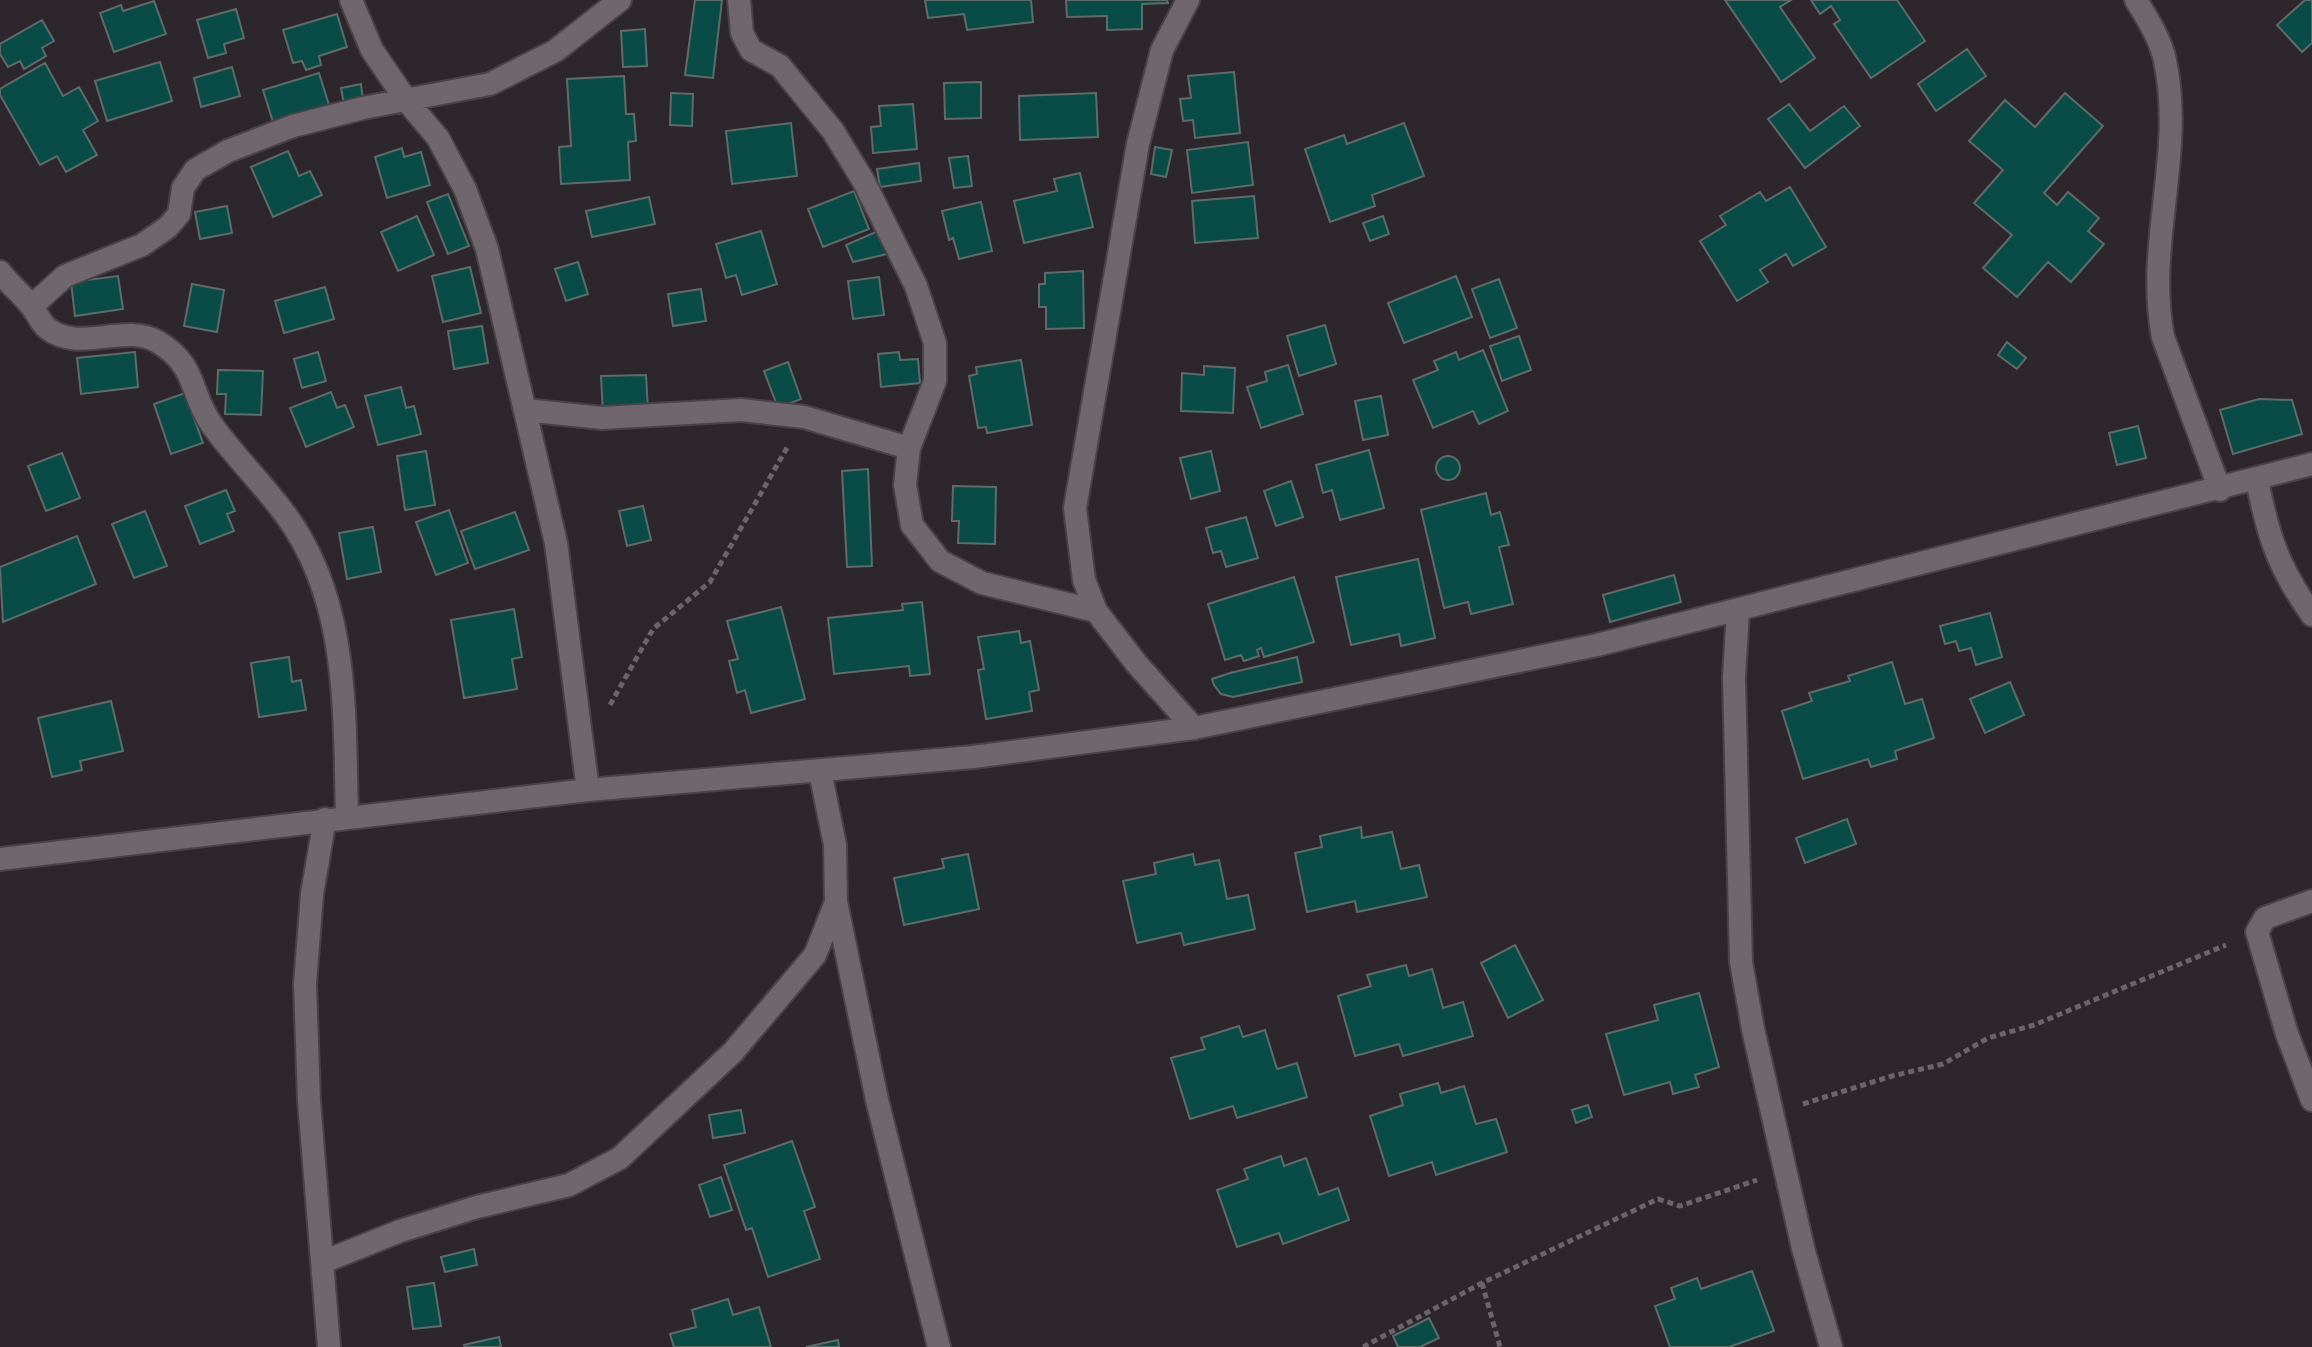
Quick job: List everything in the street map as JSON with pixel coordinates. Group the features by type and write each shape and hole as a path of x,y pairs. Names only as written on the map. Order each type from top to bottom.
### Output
{"street":[{"path":"351,0 372,50 406,100 438,138 465,189 487,249 556,543 588,790"},
{"path":"32,306 65,276 142,245 168,227 179,214 183,188 195,170 228,151 293,126 490,84 555,51 620,0"},
{"path":"739,0 742,33 751,50 780,66 833,131 864,182 916,286 935,343 935,381 909,448 905,485 912,525 940,561 982,583 1096,611"},
{"path":"1188,0 1162,50 1138,144 1075,508 1084,580 1096,611 1136,663 1194,728"},
{"path":"2136,0 2165,58 2171,98 2156,278 2158,311 2163,337 2220,490"},
{"path":"0,272 47,327 67,337 120,334 154,339 180,356 195,381 209,421 286,515 316,568 332,615 343,687 336,818 312,894 305,984 309,1101 329,1347"},
{"path":"525,410 602,418 741,410 804,417 909,448"},
{"path":"0,859 588,790 973,757 1194,728 1597,645 2220,490 2312,464"},
{"path":"2257,480 2268,537 2283,570 2312,615"},
{"path":"1738,611 1734,677 1741,962 1753,1029 1788,1170 1803,1248 1831,1347"},
{"path":"820,771 835,845 836,902 877,1100 939,1347"},
{"path":"2312,901 2265,918 2257,932 2287,1034 2312,1100"},
{"path":"323,1262 400,1231 477,1207 569,1185 620,1158 743,1040 815,955 836,902"}],"path":[{"path":"584,756 653,629 710,582 804,417"},
{"path":"1774,1113 1892,1076 1943,1064 1988,1038 2034,1025 2257,932"},
{"path":"1363,1347 1482,1283 1658,1199 1680,1206 1788,1170"},
{"path":"1482,1283 1500,1347"}],"building":[{"path":"695,0 722,0 713,78 685,75"},
{"path":"925,0 1031,0 1033,22 967,30 964,14 928,18"},
{"path":"1066,0 1167,0 1168,3 1142,4 1142,29 1107,30 1107,16 1067,17"},
{"path":"1725,0 1791,0 1780,7 1815,58 1781,82"},
{"path":"1811,0 1897,0 1925,41 1871,78 1834,24 1840,20 1831,6 1820,14"},
{"path":"2305,0 2312,0 2312,43 2302,52 2277,25"},
{"path":"154,1 166,34 114,52 100,13 121,5 123,11"},
{"path":"236,9 244,38 224,44 226,53 208,58 197,20"},
{"path":"337,14 347,47 319,56 321,65 306,70 302,61 293,63 283,30"},
{"path":"42,20 54,41 42,48 46,56 24,69 20,61 8,67 0,54 0,44"},
{"path":"645,29 647,66 623,67 621,31"},
{"path":"1967,49 1986,76 1936,111 1918,84"},
{"path":"160,62 172,101 107,121 95,81"},
{"path":"45,63 63,96 79,87 98,121 83,130 97,155 66,172 57,156 40,165 0,95 0,89"},
{"path":"232,67 240,96 201,107 194,78"},
{"path":"1234,72 1240,133 1195,138 1193,120 1183,121 1180,99 1191,98 1188,76"},
{"path":"319,73 329,105 273,122 263,90"},
{"path":"624,76 626,114 634,114 636,141 628,142 630,180 561,184 559,147 571,146 567,79"},
{"path":"981,82 981,118 945,119 944,83"},
{"path":"361,84 363,101 344,104 341,88"},
{"path":"671,93 693,94 692,126 670,125"},
{"path":"1096,93 1098,137 1020,140 1019,96"},
{"path":"2065,93 2103,126 2044,193 2057,205 2068,192 2099,218 2088,231 2104,244 2071,282 2048,262 2017,297 1983,268 2012,235 1974,203 2003,170 1969,141 2005,100 2035,127"},
{"path":"913,104 917,149 873,153 871,127 881,126 879,106"},
{"path":"1789,104 1810,131 1844,106 1860,126 1805,168 1768,119"},
{"path":"791,123 797,176 732,184 726,131"},
{"path":"1404,123 1424,176 1372,195 1375,206 1330,222 1305,149 1344,135 1347,144"},
{"path":"1248,142 1253,185 1192,193 1187,150"},
{"path":"1155,147 1172,150 1166,177 1151,174"},
{"path":"402,148 404,157 421,152 430,185 387,198 375,157"},
{"path":"288,151 299,176 310,171 322,195 273,217 251,167"},
{"path":"968,156 972,186 954,188 949,158"},
{"path":"919,163 921,181 880,187 877,169"},
{"path":"1080,173 1093,227 1024,243 1014,201 1057,191 1054,179"},
{"path":"1790,187 1826,247 1793,266 1786,254 1760,270 1768,282 1737,301 1700,241 1726,225 1720,216 1760,192 1766,201"},
{"path":"854,191 869,229 823,247 808,209"},
{"path":"448,194 469,246 448,254 427,202"},
{"path":"1254,196 1258,238 1195,243 1192,201"},
{"path":"649,197 655,224 592,237 586,211"},
{"path":"981,202 992,251 959,259 953,238 949,240 942,211"},
{"path":"227,206 232,233 200,239 195,212"},
{"path":"417,216 434,255 398,271 381,232"},
{"path":"1383,216 1389,234 1370,241 1363,223"},
{"path":"761,231 777,284 742,295 736,275 726,278 716,244"},
{"path":"878,231 887,254 853,262 846,245"},
{"path":"578,262 588,294 566,301 555,269"},
{"path":"470,267 481,313 443,322 432,276"},
{"path":"1083,271 1084,328 1046,329 1046,307 1039,307 1039,284 1045,284 1045,273"},
{"path":"118,276 123,309 75,316 71,282"},
{"path":"1456,276 1472,317 1404,343 1388,303"},
{"path":"879,277 884,315 853,319 848,281"},
{"path":"1499,279 1517,328 1490,338 1472,289"},
{"path":"192,284 224,290 217,332 184,326"},
{"path":"325,287 334,319 284,333 275,301"},
{"path":"701,289 706,321 673,326 668,294"},
{"path":"1325,325 1336,364 1299,376 1287,336"},
{"path":"482,326 488,363 454,369 448,331"},
{"path":"1519,336 1531,370 1502,381 1490,346"},
{"path":"2007,342 2026,358 2017,369 1998,355"},
{"path":"1483,350 1508,411 1479,424 1473,411 1433,428 1413,380 1438,370 1434,361 1456,352 1459,360"},
{"path":"135,352 138,387 81,394 77,358"},
{"path":"318,352 326,381 302,388 294,359"},
{"path":"899,352 900,360 918,359 920,383 881,387 878,354"},
{"path":"1021,360 1032,425 987,433 986,427 978,428 969,376 977,374 976,367"},
{"path":"788,362 801,399 778,408 764,371"},
{"path":"1288,365 1303,414 1261,428 1247,387 1267,381 1265,372"},
{"path":"1204,366 1235,368 1233,413 1181,411 1182,373 1204,375"},
{"path":"218,370 263,371 261,415 225,414 226,394 217,394"},
{"path":"646,375 648,411 603,414 601,376"},
{"path":"401,387 406,408 414,406 421,434 378,445 365,396"},
{"path":"331,392 337,408 345,405 354,427 306,447 290,408"},
{"path":"185,393 203,443 171,454 154,404"},
{"path":"1381,396 1388,435 1363,440 1355,401"},
{"path":"2259,399 2292,400 2302,434 2233,454 2220,410"},
{"path":"2138,426 2146,458 2117,465 2109,433"},
{"path":"1369,450 1384,508 1340,520 1332,490 1323,493 1316,465"},
{"path":"426,451 435,505 405,510 397,456"},
{"path":"1211,451 1220,491 1191,499 1180,458"},
{"path":"62,453 80,498 46,511 28,466"},
{"path":"1448,456 1459,463 1460,468 1453,479 1448,480 1437,473 1436,468 1443,457"},
{"path":"868,469 872,566 847,567 842,471"},
{"path":"1291,481 1303,517 1276,526 1264,491"},
{"path":"953,486 996,487 995,544 958,543 959,521 952,521"},
{"path":"226,490 235,511 227,514 234,531 200,544 185,506"},
{"path":"1486,493 1491,515 1500,512 1509,545 1499,547 1513,604 1471,614 1468,602 1444,608 1421,510"},
{"path":"643,506 651,540 627,546 619,511"},
{"path":"449,510 468,563 436,575 416,522"},
{"path":"145,511 167,566 134,578 112,524"},
{"path":"515,512 529,550 475,569 461,531"},
{"path":"1246,517 1258,558 1226,567 1221,551 1213,553 1206,528"},
{"path":"373,527 381,572 347,579 339,533"},
{"path":"77,536 96,584 3,622 0,567"},
{"path":"1418,559 1435,638 1401,646 1399,634 1351,645 1336,577"},
{"path":"1674,575 1681,602 1610,622 1603,595"},
{"path":"1294,577 1314,642 1264,657 1261,648 1257,650 1259,656 1244,661 1241,655 1225,660 1208,604"},
{"path":"922,602 930,674 910,676 909,666 834,674 828,618 903,610 902,604"},
{"path":"781,607 805,699 751,713 745,690 737,693 729,661 738,659 727,621"},
{"path":"514,609 522,657 512,659 517,689 464,698 451,620"},
{"path":"1990,613 2002,657 1976,665 1971,648 1959,651 1956,641 1945,644 1940,626"},
{"path":"1019,631 1021,643 1030,641 1039,690 1029,692 1032,711 986,719 978,670 984,669 978,637"},
{"path":"289,657 292,682 301,680 306,710 259,717 251,663"},
{"path":"1297,657 1302,682 1233,697 1221,694 1212,679 1230,673"},
{"path":"1892,662 1905,704 1922,699 1934,738 1895,751 1897,759 1871,767 1868,759 1803,779 1782,711 1812,701 1809,693 1850,681 1848,676"},
{"path":"2010,682 2024,715 1985,733 1970,699"},
{"path":"111,701 123,751 80,761 82,770 52,777 38,718"},
{"path":"1847,819 1856,844 1805,863 1796,838"},
{"path":"1361,827 1362,838 1392,832 1401,869 1419,865 1427,897 1357,912 1355,901 1307,912 1295,853 1322,847 1320,836"},
{"path":"968,854 979,909 904,925 894,878 944,868 942,859"},
{"path":"1193,854 1195,865 1219,860 1227,899 1248,895 1255,929 1184,945 1181,933 1137,943 1123,881 1156,874 1154,863"},
{"path":"1515,945 1543,1000 1508,1018 1481,963"},
{"path":"1406,965 1409,976 1432,969 1443,1008 1463,1002 1473,1036 1403,1056 1399,1044 1355,1056 1338,996 1371,986 1367,975"},
{"path":"1699,993 1719,1067 1695,1075 1699,1087 1673,1094 1670,1082 1624,1095 1606,1034 1658,1020 1654,1005"},
{"path":"1239,1026 1243,1037 1265,1030 1277,1069 1297,1063 1307,1097 1237,1118 1233,1106 1190,1119 1171,1058 1205,1049 1201,1038"},
{"path":"1438,1083 1441,1093 1464,1086 1476,1124 1496,1119 1507,1152 1436,1175 1432,1162 1389,1176 1370,1116 1403,1105 1400,1094"},
{"path":"1588,1105 1592,1117 1576,1123 1572,1110"},
{"path":"741,1110 745,1133 713,1138 709,1115"},
{"path":"792,1141 815,1207 804,1211 820,1259 768,1277 752,1228 746,1230 724,1165"},
{"path":"1281,1156 1284,1166 1306,1158 1319,1195 1338,1188 1349,1220 1283,1244 1279,1233 1237,1247 1217,1190 1248,1179 1244,1169"},
{"path":"721,1177 732,1210 710,1217 699,1185"},
{"path":"474,1249 477,1265 445,1272 441,1257"},
{"path":"1752,1271 1774,1331 1729,1347 1670,1347 1655,1306 1675,1299 1671,1288 1697,1278 1701,1289"},
{"path":"434,1283 441,1326 413,1329 407,1287"},
{"path":"728,1299 733,1315 759,1307 771,1347 674,1347 670,1334 696,1327 692,1310"},
{"path":"1429,1318 1439,1338 1420,1347 1398,1347 1393,1336"},
{"path":"499,1337 501,1347 464,1345"},
{"path":"838,1340 839,1347 806,1347"}]}
